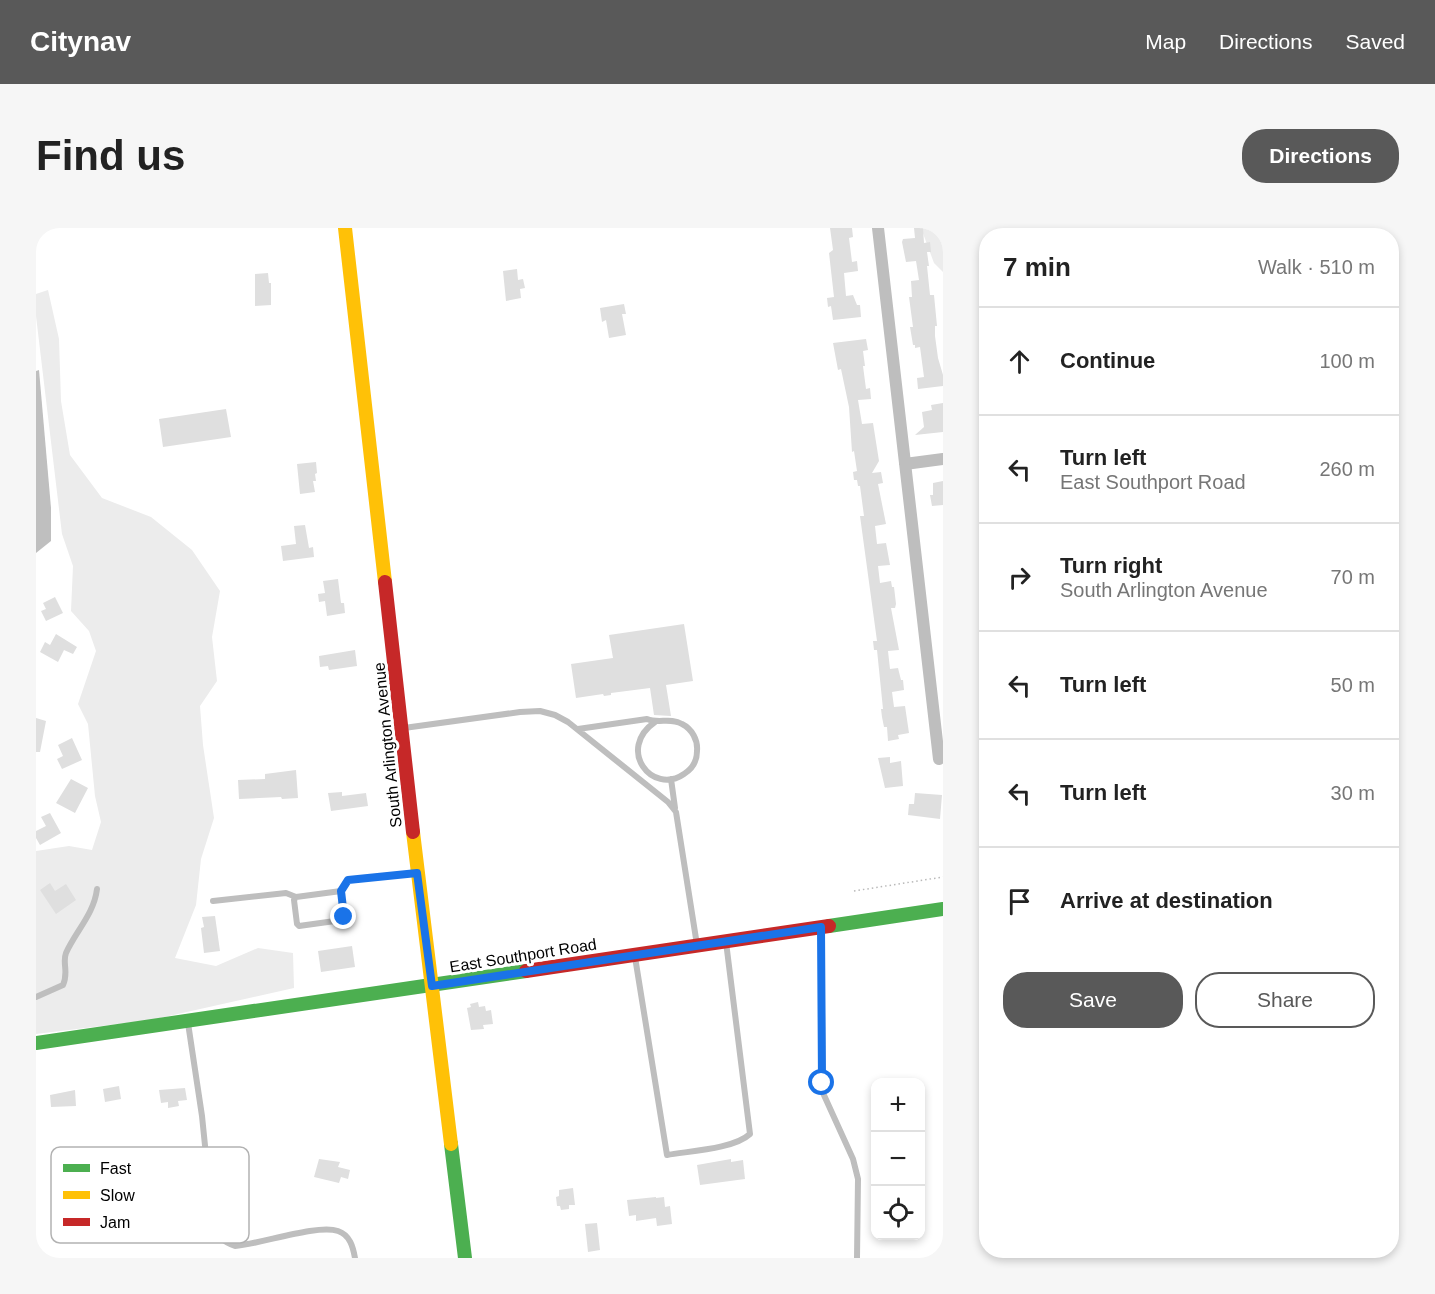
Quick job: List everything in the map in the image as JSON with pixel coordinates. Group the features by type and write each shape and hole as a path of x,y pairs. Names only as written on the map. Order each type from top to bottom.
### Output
{"main road":[{"name":"South Arlington Avenue","path":"345,228 403,729 417,873 465,1258"},
{"name":"East Southport Road","path":"36,1043 943,909"}],"street":[{"path":"878,228 939,759"},
{"path":"905,464 943,459"}],"lane":[{"path":"403,729 520,712 540,711 555,715 578,729 668,802 676,812"},
{"path":"578,729 647,719 655,722 672,720 681,723 694,735 697,744 695,763 681,777 662,779 645,770 640,762 638,753 641,735 655,722"},
{"path":"671,779 697,946"},
{"path":"296,897 294,900 299,926 342,920 344,917 341,891 348,880 417,873"},
{"path":"36,997 63,985 67,974 64,958 84,924 97,889"},
{"path":"213,902 286,893 296,897 341,891"},
{"path":"821,927 823,1094 853,1159 858,1179 857,1258"},
{"path":"635,955 667,1155 729,1144 744,1140 750,1134 726,941"},
{"path":"188,1021 205,1147"},
{"path":"227,1243 235,1246 328,1229 340,1232 346,1237 352,1244 355,1258"}],"path":[{"path":"854,891 943,877"}],"shaded area":[{"path":"921,228 943,228 943,272 934,263"},
{"path":"48,290 59,339 61,401 70,455 102,498 151,517 192,550 220,591 212,637 217,681 200,706 203,745 214,818 201,859 196,905 175,958 216,966 258,948 293,953 294,988 151,1020 36,1034 36,851 69,846 92,850 101,822 95,796 88,724 78,704 96,651 89,631 71,611 73,566 62,534 36,316 36,294"},
{"path":"39,370 51,508 51,541 36,553 36,371"}],"building":[{"path":"830,228 852,228 853,237 849,238 852,262 857,261 858,271 844,273 846,296 853,295 857,305 860,305 861,317 833,320 831,306 828,307 827,298 834,297 829,253 833,250"},
{"path":"914,228 923,228 924,243 930,242 931,252 927,252 929,266 927,266 930,295 934,295 937,326 935,326 935,336 943,375 943,386 918,389 917,378 924,377 920,347 915,348 913,345 909,297 912,297 911,281 919,280 916,261 906,262 902,242 903,239 915,238"},
{"path":"517,269 518,280 523,279 525,288 520,289 521,298 506,301 503,271"},
{"path":"268,273 269,283 271,283 271,305 255,306 255,274"},
{"path":"624,304 626,314 622,314 626,335 609,338 606,320 602,322 600,308"},
{"path":"866,339 868,350 863,351 865,366 863,366 866,389 870,388 871,399 858,400 862,424 873,423 879,461 872,473 881,472 883,483 878,484 886,524 875,526 877,544 886,543 890,565 878,566 880,583 891,581 894,587 896,604 895,608 891,608 899,650 888,651 890,669 898,668 904,690 892,692 894,707 905,706 909,733 898,735 899,739 888,741 887,727 884,727 881,709 883,709 877,650 874,650 873,641 877,641 860,516 864,516 860,486 857,480 854,480 853,472 857,471 854,451 852,452 849,407 833,343"},
{"path":"943,403 943,432 915,435 924,427 922,412 932,410 931,405"},
{"path":"226,409 231,437 163,447 159,419"},
{"path":"316,462 316,481 313,481 315,492 300,494 297,464"},
{"path":"943,481 943,505 932,506 930,495 933,495 933,483"},
{"path":"305,525 309,548 313,547 314,557 283,561 281,546 296,544 294,526"},
{"path":"338,579 341,603 344,603 345,613 327,616 325,601 319,602 318,594 325,593 323,581"},
{"path":"55,597 63,613 46,621 41,611 46,609 43,603"},
{"path":"684,624 693,681 666,685 671,716 654,715 650,688 576,698 571,664 613,658 609,635"},
{"path":"56,634 77,647 73,654 64,650 58,662 40,652 45,642 50,645"},
{"path":"355,650 357,666 329,670 328,666 320,667 319,656"},
{"path":"36,718 46,721 40,752 36,752"},
{"path":"72,738 82,760 62,769 57,759 63,756 58,745"},
{"path":"890,757 890,763 901,761 903,786 885,788 878,758"},
{"path":"296,770 298,798 239,799 238,780 265,779 265,774"},
{"path":"71,779 88,788 75,813 56,803"},
{"path":"342,792 342,796 366,793 368,806 331,811 328,793"},
{"path":"915,793 942,795 940,819 908,815 909,804 914,804"},
{"path":"50,813 61,833 40,845 36,838 36,831 46,826 41,817"},
{"path":"50,883 55,891 66,884 76,900 56,914 40,890"},
{"path":"215,916 220,951 204,953 202,917"},
{"path":"352,946 355,967 321,972 318,951"},
{"path":"478,1002 479,1007 485,1006 486,1011 491,1010 493,1024 483,1025 484,1029 471,1030 467,1008 471,1007 470,1004"},
{"path":"119,1086 121,1099 105,1102 103,1089"},
{"path":"185,1088 187,1100 178,1101 179,1106 168,1108 168,1102 161,1103 159,1090"},
{"path":"75,1090 76,1106 51,1107 50,1095"},
{"path":"319,1159 340,1162 338,1167 350,1170 348,1179 341,1177 339,1183 314,1177"},
{"path":"731,1159 731,1162 743,1160 745,1179 700,1185 697,1165"},
{"path":"573,1188 575,1205 569,1205 569,1209 561,1210 560,1206 557,1206 556,1197 559,1196 559,1190"},
{"path":"664,1197 665,1207 670,1206 672,1224 657,1226 656,1218 636,1221 636,1215 629,1216 627,1200"},
{"path":"597,1223 600,1250 588,1252 585,1224"}],"traffic: fast":[{"path":"829,926 943,909"},
{"path":"36,1043 526,971"},
{"path":"451,1144 465,1258"}],"traffic: slow":[{"path":"345,228 385,582"},
{"path":"413,832 451,1144"}],"traffic: jam":[{"path":"385,582 413,832"},
{"path":"526,971 829,926"}],"route":[{"path":"344,917 341,891 348,880 417,873 432,986 821,927 822,1083"}]}
